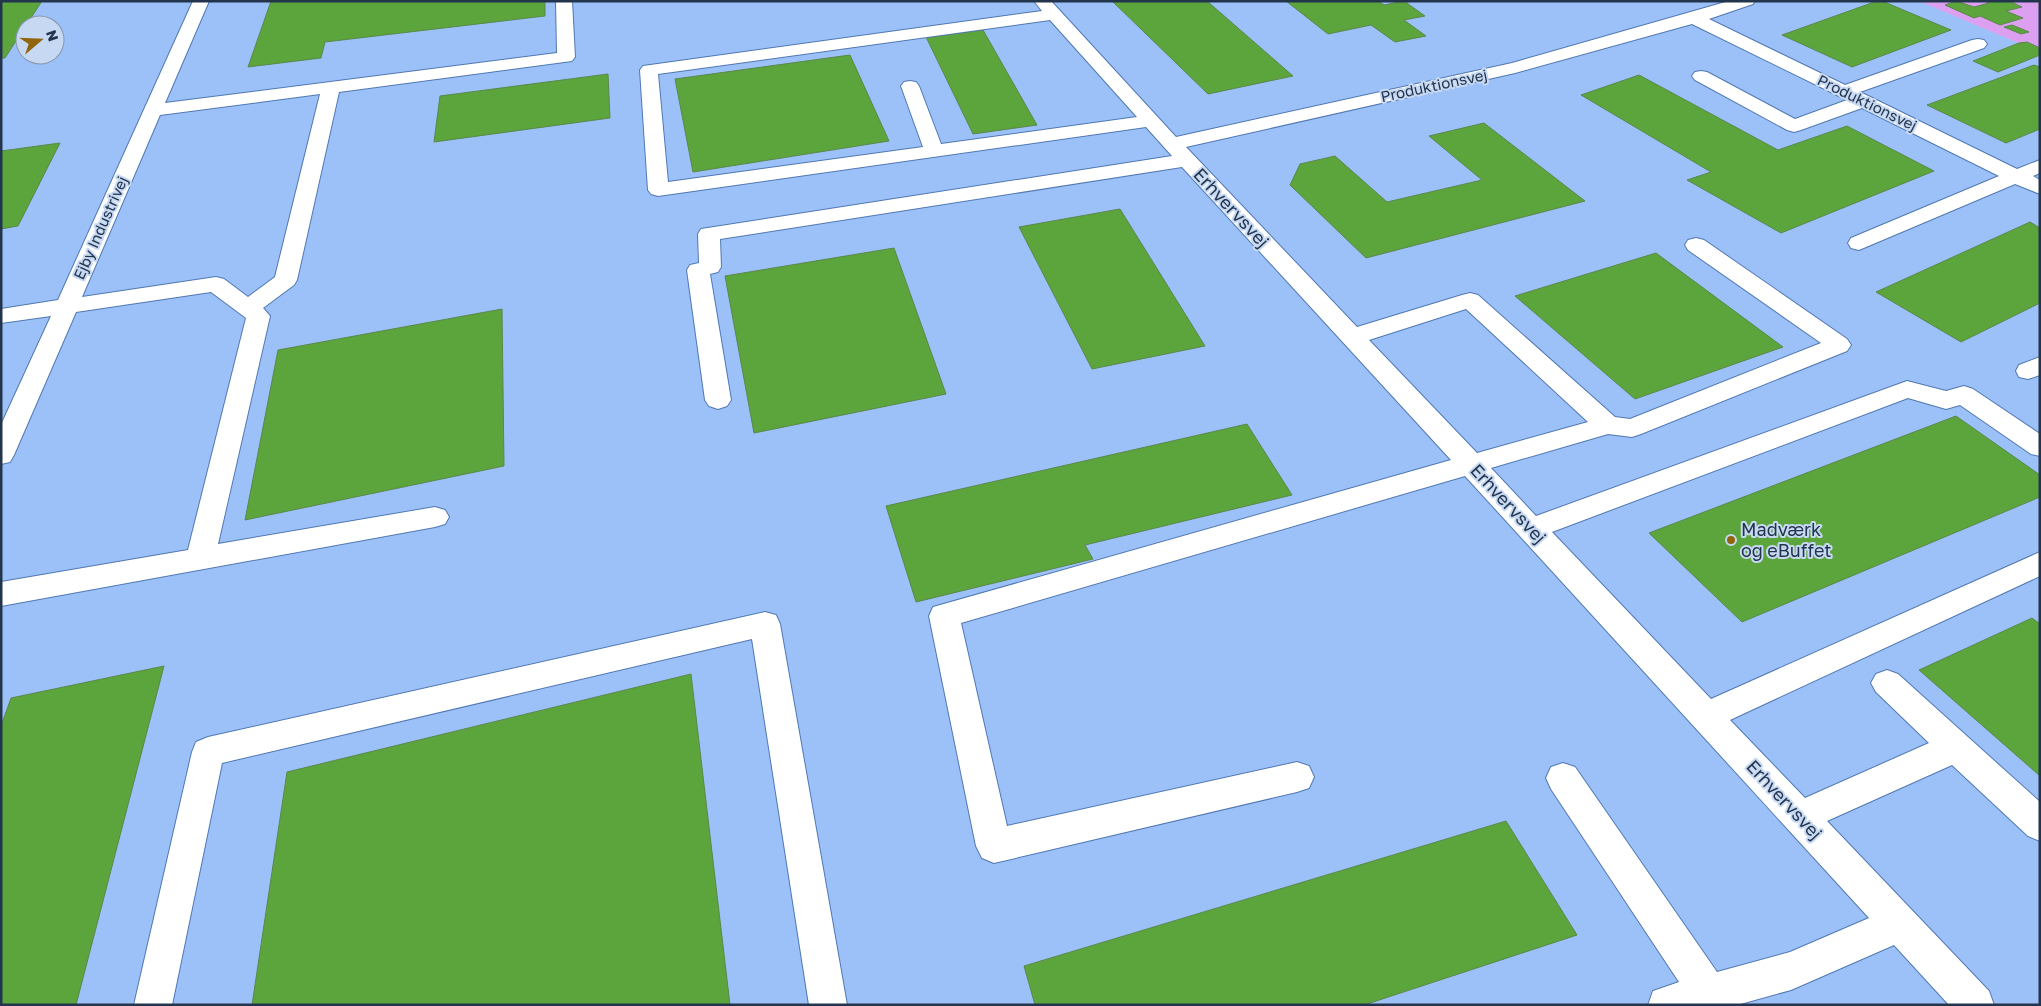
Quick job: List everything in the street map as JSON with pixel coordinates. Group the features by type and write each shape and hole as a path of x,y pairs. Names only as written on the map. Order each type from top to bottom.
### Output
{"street":[{"name":"Ejby Industrivej","path":"3,449 201,1"},
{"path":"154,110 566,57 564,1"},
{"name":"Produktionsvej","path":"718,400 698,270 710,267 709,234 1180,152 1515,68 1694,18 1747,1"},
{"path":"1047,8 649,70 658,190 1151,121"},
{"name":"Erhvervsvej","path":"1047,8 1975,1005"},
{"name":"Produktionsvej","path":"1694,18 2040,188"},
{"path":"1844,92 1978,44"},
{"path":"1701,76 1794,126 1862,101"},
{"path":"910,86 934,151"},
{"path":"248,308 286,280 331,87"},
{"path":"1859,243 2040,166"},
{"path":"1297,777 994,846 944,616 1608,425 1632,428 1839,345 1696,245"},
{"path":"1,316 216,284 258,316 200,559"},
{"path":"1352,337 1470,300 1608,425"},
{"path":"1531,528 1907,389 1946,400 1964,395 2040,446"},
{"path":"1,594 435,517"},
{"path":"1706,716 2040,563"},
{"path":"153,1005 208,752 765,624 828,1005"},
{"path":"1887,683 2040,825"},
{"path":"1800,817 1956,748"},
{"path":"1563,778 1709,994"},
{"path":"1667,1005 1791,971 1899,924"}],"shaded area":[{"path":"1,1 1919,1 2040,52 2040,1005 1,1005"},
{"path":"1919,1 2040,1 2040,52"}],"building":[{"path":"1,1 42,1 33,15 15,15 15,43 5,58 1,58"},
{"path":"271,1 545,1 545,16 325,42 321,58 248,67"},
{"path":"1112,1 1207,1 1293,76 1208,94"},
{"path":"1286,1 1378,1 1384,5 1404,1 1425,16 1404,20 1426,36 1395,42 1371,25 1328,34"},
{"path":"1877,1 1882,1 1951,30 1852,67 1782,35"},
{"path":"1956,1 1974,7 1989,3 1985,1 2009,1 2022,7 2006,11 2023,18 2000,25 1980,16 1974,18 1945,5"},
{"path":"2012,25 2029,32 2021,34 2004,27"},
{"path":"983,30 1037,125 973,134 926,37"},
{"path":"2027,42 2040,48 2040,55 1998,72 1973,61 2019,43"},
{"path":"850,55 889,141 693,172 675,79"},
{"path":"2034,65 2040,67 2040,129 2006,143 1927,105"},
{"path":"608,74 610,118 434,142 440,96"},
{"path":"1639,75 1778,150 1847,126 1934,171 1781,233 1687,180 1711,172 1581,95"},
{"path":"1484,123 1585,201 1366,258 1290,185 1300,164 1335,156 1387,202 1482,180 1429,136"},
{"path":"60,143 18,226 1,229 1,151"},
{"path":"1120,209 1205,346 1092,369 1019,227"},
{"path":"2030,222 2040,228 2040,303 1961,342 1876,292"},
{"path":"894,248 946,394 754,433 725,276"},
{"path":"1656,253 1783,347 1635,399 1515,296"},
{"path":"502,309 504,466 245,520 278,350"},
{"path":"1956,416 2040,475 2040,497 1742,622 1649,533"},
{"path":"1247,424 1292,495 1085,545 1093,559 916,602 886,506"},
{"path":"2032,618 2040,624 2040,776 1919,670"},
{"path":"164,666 76,1005 1,1005 1,726 11,698"},
{"path":"691,674 730,1005 252,1005 287,772"},
{"path":"1506,821 1577,935 1364,1005 1035,1005 1024,966"}],"place":[{"name":"Madværk og eBuffet","path":"1731,540"}]}
